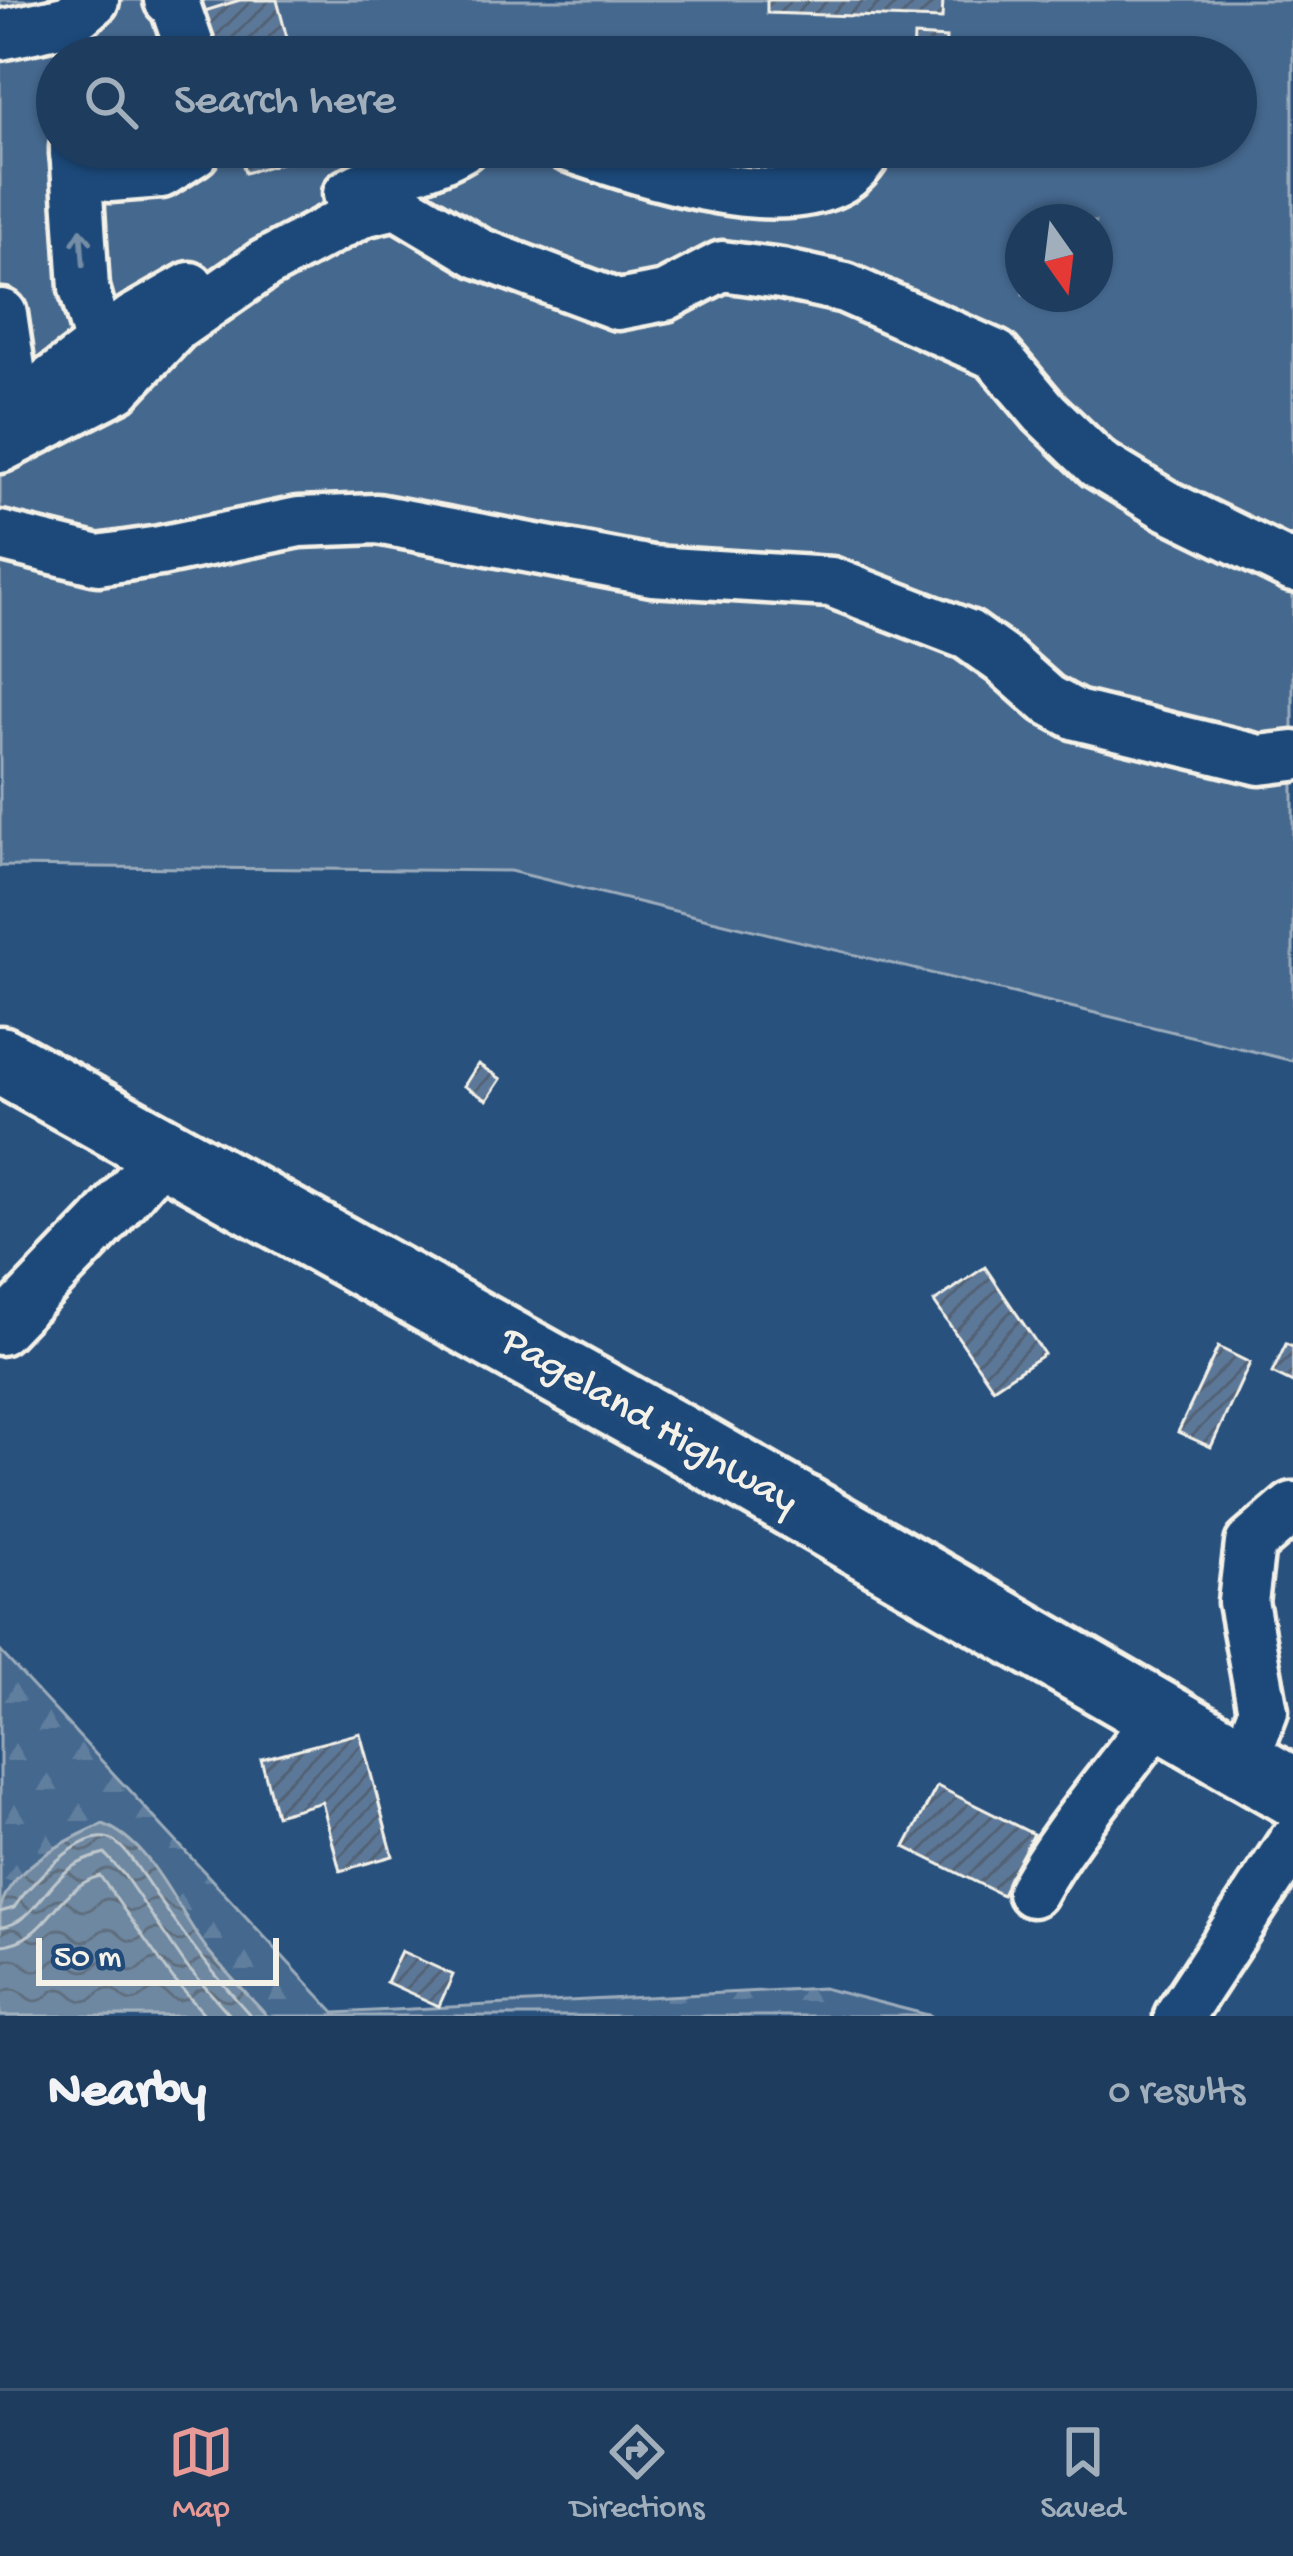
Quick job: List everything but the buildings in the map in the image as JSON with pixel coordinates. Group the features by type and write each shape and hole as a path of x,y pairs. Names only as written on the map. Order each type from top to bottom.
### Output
{"highway":[{"name":"Pageland Highway","path":"0,1060 700,1450 1268,1778"}],"lane":[{"path":"169,0 186,36"},
{"path":"0,35 78,26"},
{"path":"76,168 85,289 100,345"},
{"path":"98,168 110,177 160,173 168,168"},
{"path":"5,423 134,319 368,182 421,168"},
{"path":"633,168 725,189 799,194 855,168"},
{"path":"5,423 117,388 176,326 265,264 363,212 397,204 479,253 618,304 665,296 722,266 845,288 996,355 1045,413 1098,464 1164,504 1293,567"},
{"path":"0,291 5,423"},
{"path":"0,536 98,560 299,522 377,519 652,571 831,582 968,635 1047,699 1076,715 1260,760 1293,756"},
{"path":"0,1330 164,1152"},
{"path":"1268,1778 1263,1712 1243,1602 1250,1544 1293,1508"},
{"path":"1032,1892 1055,1850 1159,1716"},
{"path":"1179,2016 1293,1842"}],"green space":[{"path":"0,0 1293,0 1293,1061 510,871 0,866"},
{"path":"0,1651 335,2013 823,1988 932,2016 0,2016"}],"water":[{"path":"103,1824 151,1863 210,1953 267,2016 0,2016 0,1912 5,1897 41,1858"}]}
